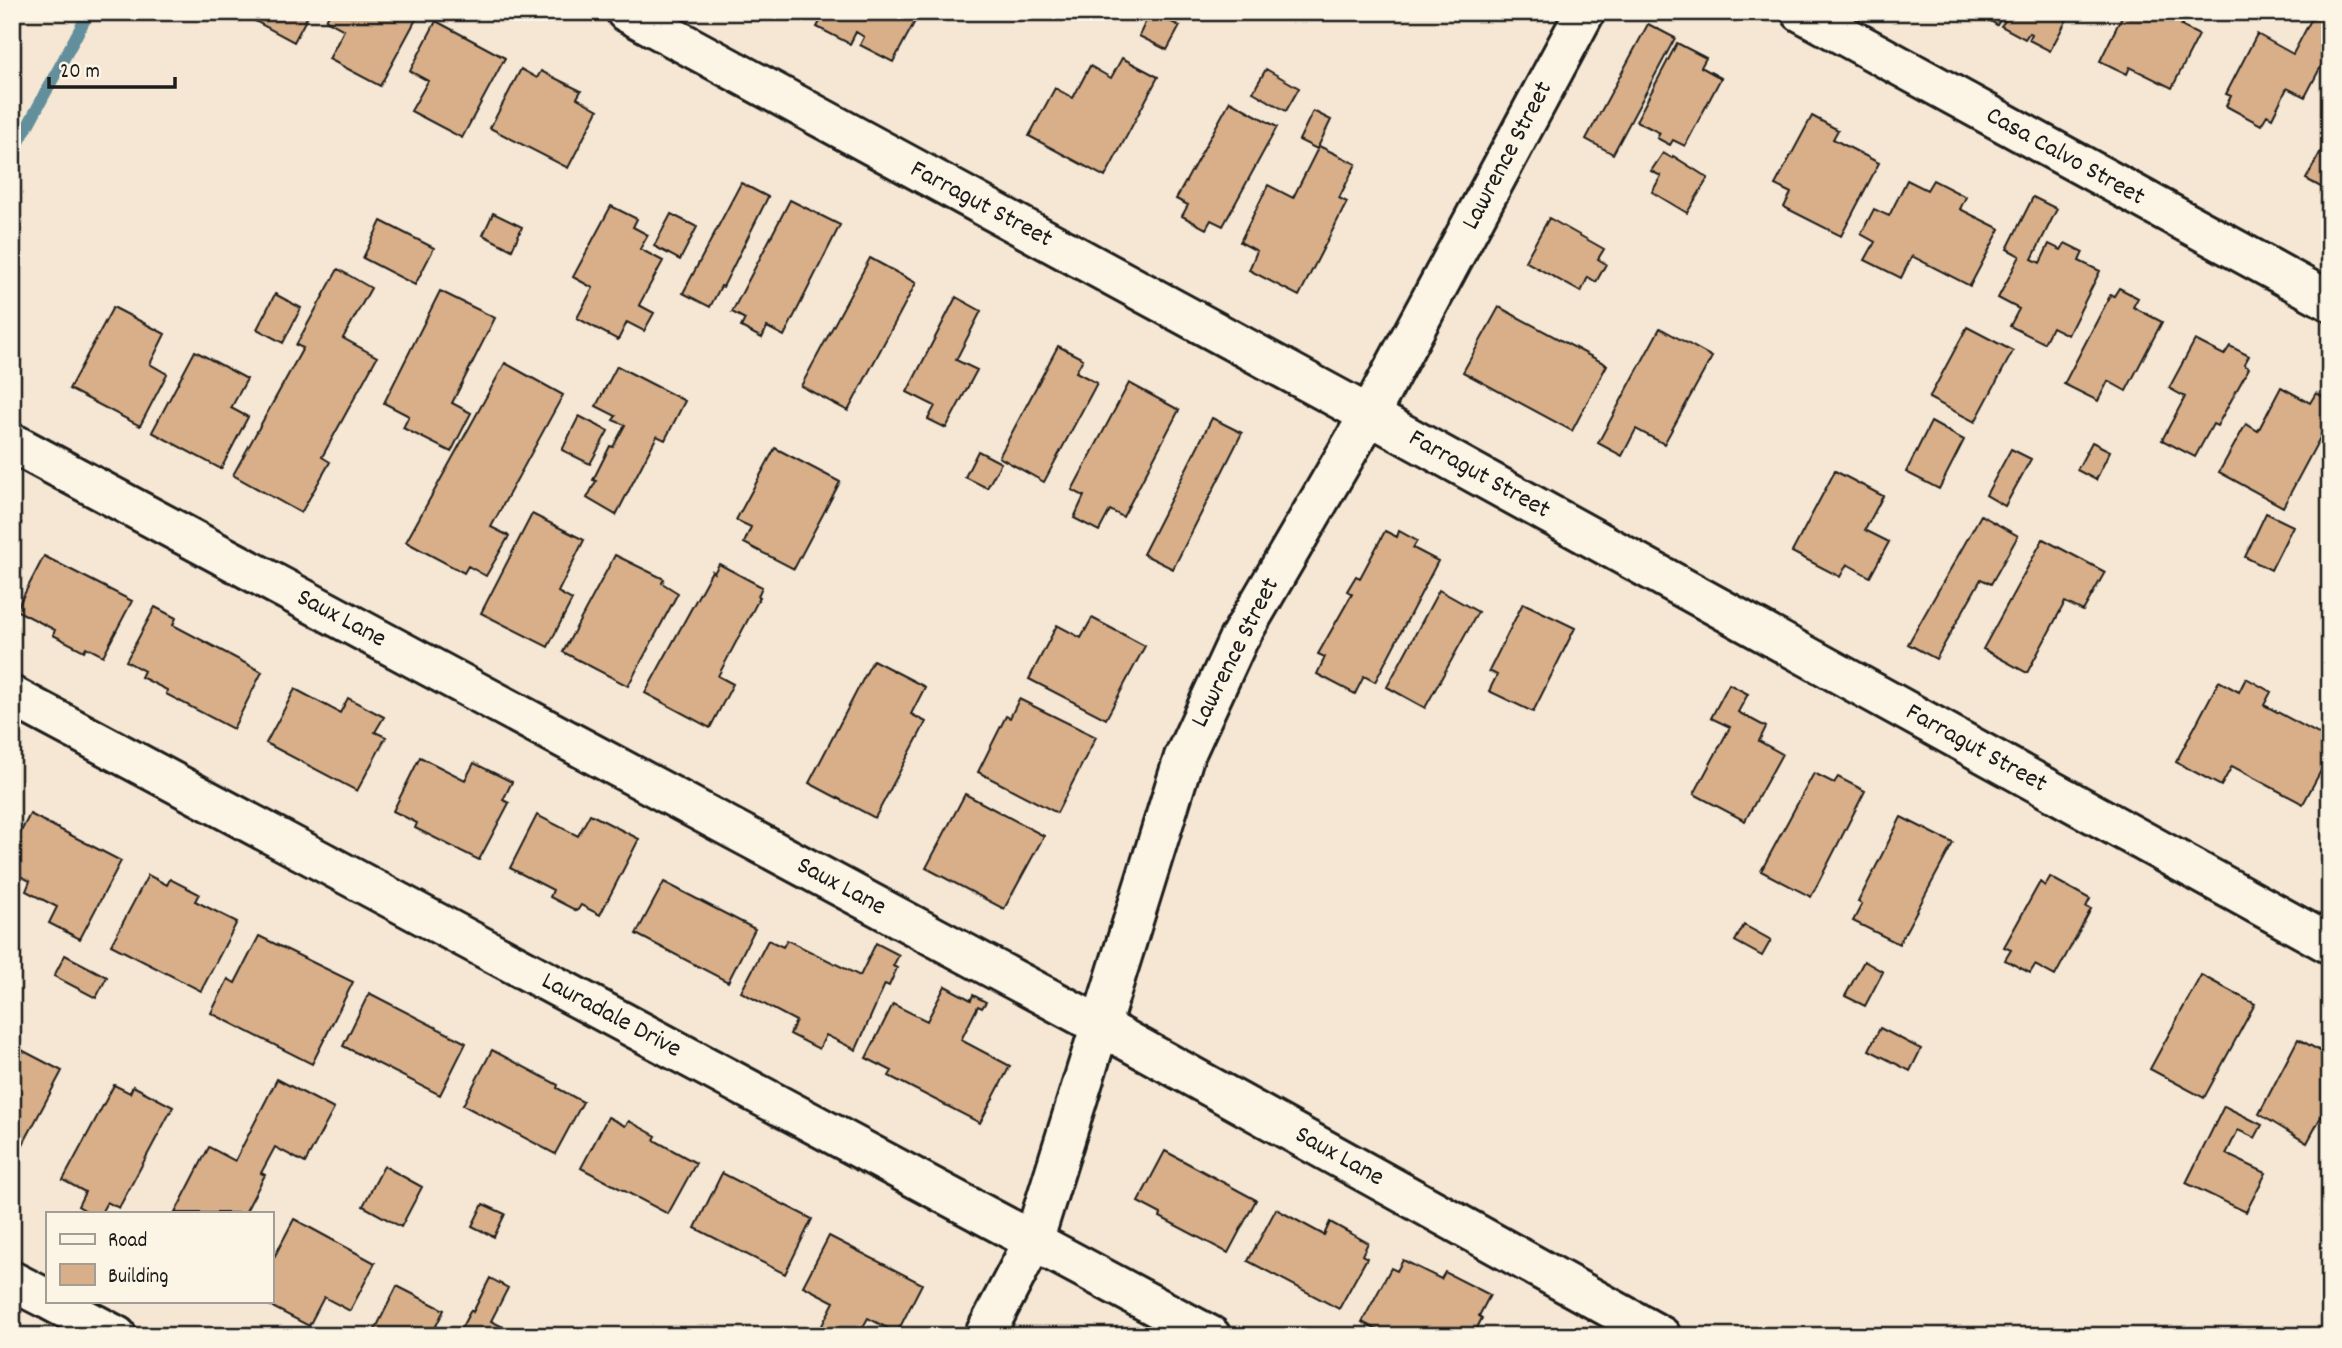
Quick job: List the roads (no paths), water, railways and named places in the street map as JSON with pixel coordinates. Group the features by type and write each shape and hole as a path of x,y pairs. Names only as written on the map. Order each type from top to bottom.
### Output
{"street":[{"name":"Farragut Street","path":"626,12 1369,415 2330,944"},
{"name":"Lawrence Street","path":"984,1336 1033,1242 1184,757 1238,640 1369,415 1585,12"},
{"name":"Casa Calvo Street","path":"1801,12 2330,301"},
{"name":"Saux Lane","path":"16,445 1099,1025 1661,1336"},
{"name":"Lauradale Drive","path":"12,696 1211,1336"},
{"path":"12,1280 46,1298"},
{"path":"53,1302 117,1336"}],"waterway":[{"path":"12,155 89,12"}]}
